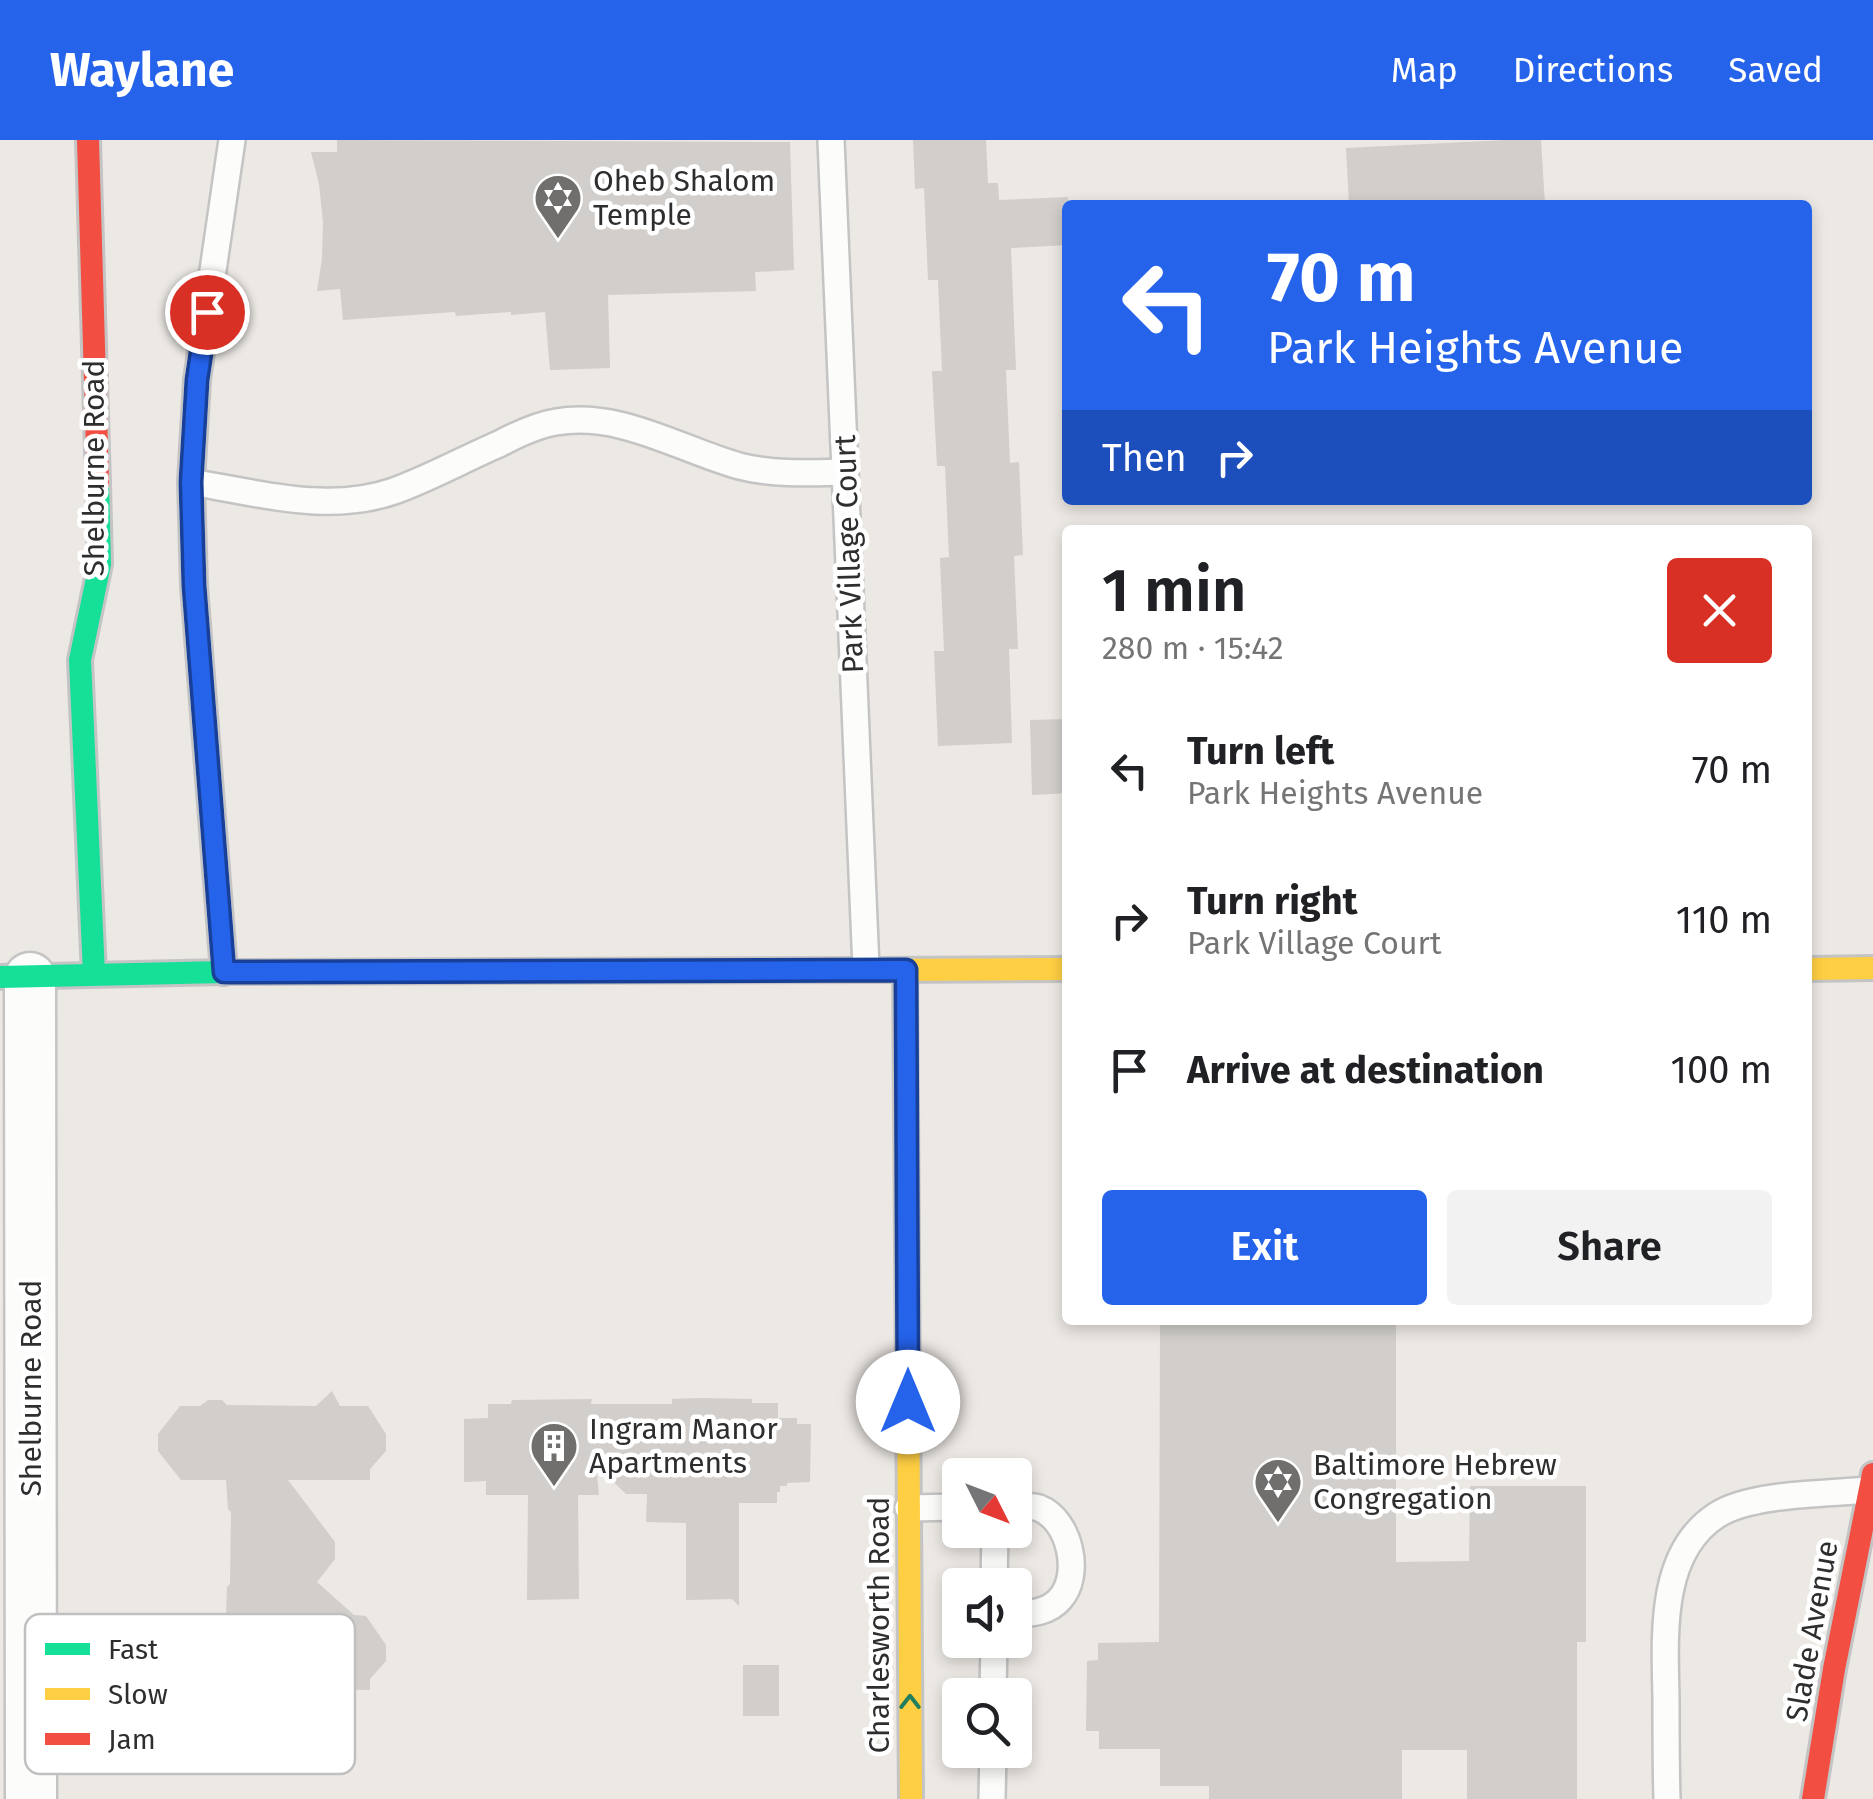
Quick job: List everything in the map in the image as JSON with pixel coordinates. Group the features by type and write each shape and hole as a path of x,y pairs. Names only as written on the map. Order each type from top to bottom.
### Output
{"street":[{"name":"Shelburne Road","path":"88,140 100,564 80,660 94,974"},
{"path":"1812,968 1873,968"},
{"path":"15,977 224,972 1062,969"},
{"name":"Charlesworth Road","path":"906,970 910,1799"},
{"name":"Shelburne Road","path":"15,977 27,1614"},
{"name":"Slade Avenue","path":"1813,1799 1871,1482"},
{"name":"Shelburne Road","path":"31,1774 31,1799"}],"lane":[{"path":"224,972 194,586 191,482 197,380 232,140"},
{"name":"Park Village Court","path":"831,140 866,968"},
{"path":"191,482 315,502 352,501 393,491 555,422 602,420 744,467 783,473 845,472"},
{"path":"1666,1799 1668,1603 1677,1568 1693,1536 1719,1514 1754,1500 1871,1482"},
{"path":"1032,1506 1050,1514 1066,1534 1071,1560 1062,1598 1032,1614"},
{"path":"908,1508 942,1507"},
{"path":"992,1768 992,1799"}],"building":[{"name":"Oheb Shalom Temple","path":"337,140 790,142 794,270 755,272 756,291 608,295 610,368 550,370 545,312 456,316 455,312 343,320 340,289 317,291 323,222 311,152 337,152"},
{"path":"913,140 986,140 988,183 998,183 999,200 1068,197 1062,200 1062,245 1011,248 1016,370 1006,370 1010,463 1019,462 1023,555 1014,556 1018,649 1009,649 1012,743 938,746 934,651 944,651 940,558 949,557 945,466 937,466 932,371 942,371 938,280 928,280 924,188 915,189"},
{"path":"1541,140 1545,200 1349,200 1346,148"},
{"path":"1062,719 1062,793 1032,795 1030,720"},
{"name":"Baltimore Hebrew Congregation","path":"1160,1325 1396,1325 1396,1562 1469,1561 1470,1486 1586,1486 1586,1642 1577,1642 1577,1799 1467,1799 1467,1750 1402,1750 1402,1799 1209,1799 1209,1786 1160,1786 1160,1749 1099,1749 1099,1731 1086,1731 1087,1661 1098,1660 1098,1643 1159,1642"},
{"path":"332,1391 340,1406 368,1406 386,1434 386,1451 370,1469 370,1480 288,1480 335,1542 335,1559 317,1582 353,1614 226,1614 231,1512 226,1480 181,1480 158,1451 158,1434 180,1406 200,1406 208,1400 222,1400 227,1405 316,1406"},
{"name":"Ingram Manor Apartments","path":"672,1399 778,1403 778,1418 797,1418 797,1424 811,1424 810,1482 780,1486 777,1503 739,1503 739,1606 732,1599 686,1600 686,1523 646,1522 647,1494 626,1494 596,1465 599,1495 578,1495 579,1599 527,1600 528,1495 486,1495 486,1481 464,1482 464,1419 488,1418 488,1404 511,1404 512,1400 672,1404"},
{"path":"355,1615 366,1616 386,1645 386,1661 370,1679 370,1690 355,1690"},
{"path":"743,1665 779,1665 779,1716 743,1716"}],"traffic: fast":[{"path":"94,974 80,660 100,564 98,484"},
{"path":"0,977 509,971"}],"traffic: slow":[{"path":"1812,969 1873,968"},
{"path":"879,970 1062,969"},
{"path":"905,970 911,1799"}],"traffic: jam":[{"path":"88,140 98,484"},
{"path":"509,971 879,970"},
{"path":"1813,1799 1873,1474"}],"place":[{"name":"Oheb Shalom Temple","path":"558,240"},
{"name":"Ingram Manor Apartments","path":"554,1488"},
{"name":"Baltimore Hebrew Congregation","path":"1278,1524"}],"route":[{"path":"207,312 197,380 191,482 194,586 224,972 906,970 908,1402"}]}
